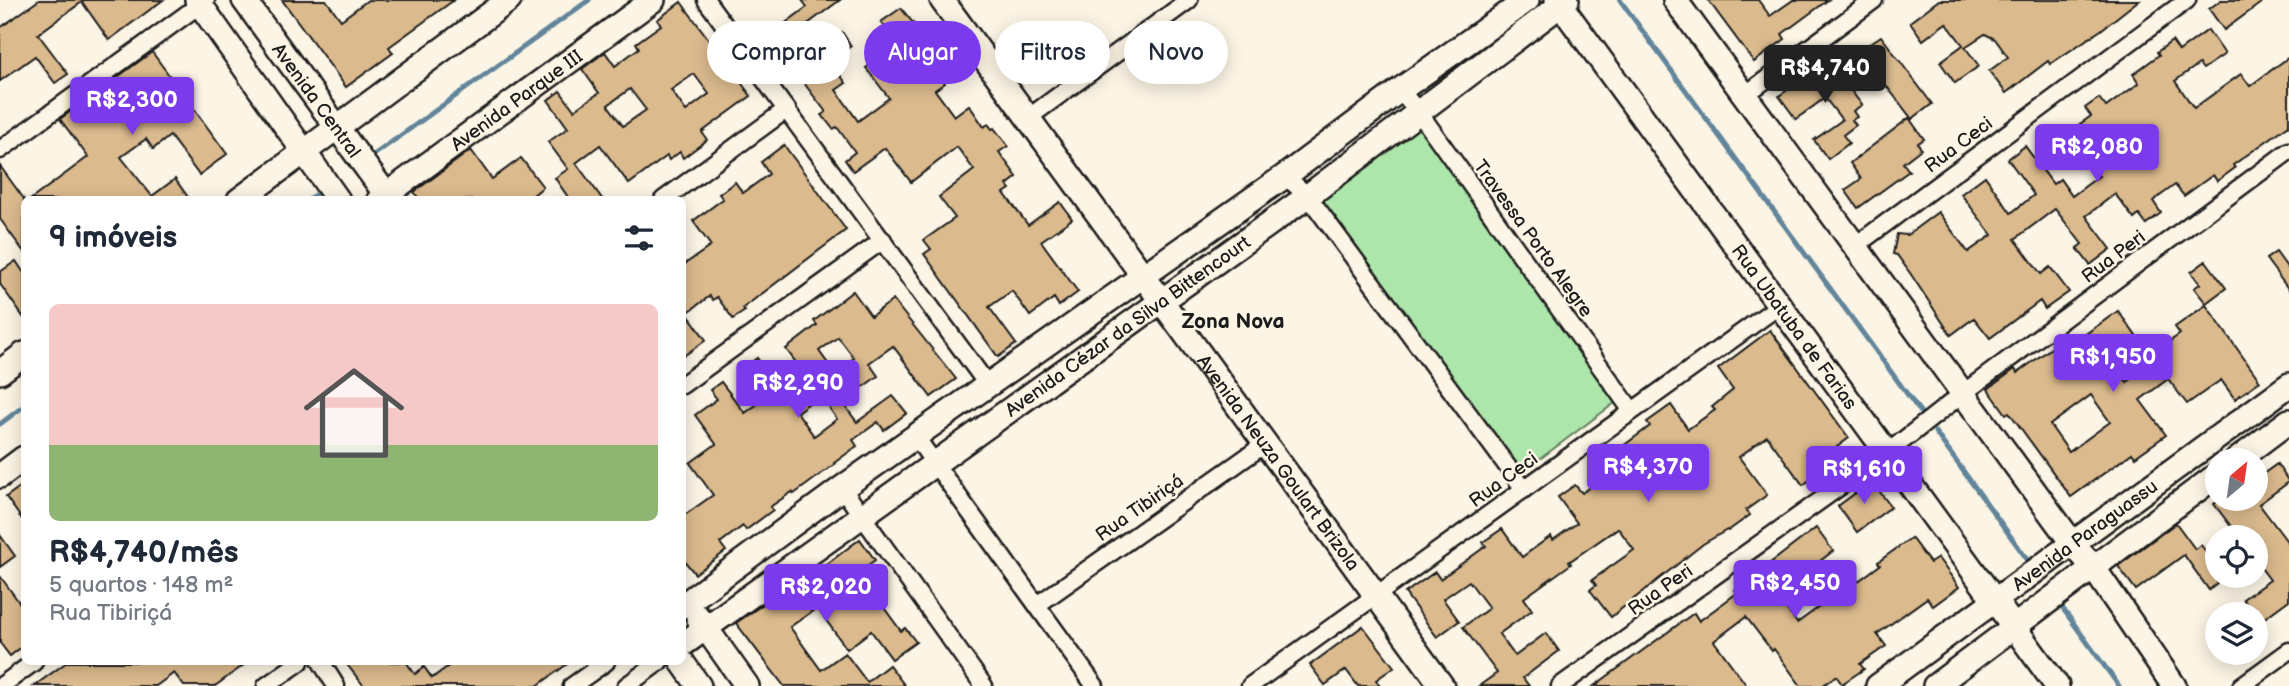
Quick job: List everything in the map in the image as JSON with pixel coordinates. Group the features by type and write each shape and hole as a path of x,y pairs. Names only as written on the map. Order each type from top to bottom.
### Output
{"street":[{"name":"Avenida Central","path":"244,0 337,126 384,196"},
{"path":"244,196 509,0"},
{"name":"Avenida Parque III","path":"388,196 653,0"},
{"path":"706,0 988,384"},
{"name":"Avenida Neuza Goulart Brizola","path":"942,0 1443,686"},
{"path":"1028,118 1189,0"},
{"name":"Avenida Cézar da Silva Bittencourt","path":"686,601 1285,176 1527,0"},
{"path":"1675,0 1962,394 2093,567 2174,686"},
{"path":"1745,95 1874,0"},
{"name":"Rua Ceci","path":"1855,246 2187,0"},
{"name":"Avenida Central","path":"201,2 335,196"},
{"path":"0,150 201,2"},
{"name":"Avenida Cézar da Silva Bittencourt","path":"686,642 1308,196 1562,2"},
{"name":"Rua Ubatuba de Farias","path":"1562,2 1887,453 2004,594 2015,628 2057,686"},
{"name":"Travessa Porto Alegre","path":"1400,90 1418,111 1632,411"},
{"path":"668,196 787,109"},
{"name":"Rua Peri","path":"1560,686 1887,453 1962,394 2289,151"},
{"path":"1285,176 1308,196 1524,489"},
{"path":"686,382 883,240"},
{"name":"Rua Ceci","path":"1250,686 1780,305"},
{"path":"0,372 21,356"},
{"name":"Avenida Paraguassu","path":"1878,686 2289,386"},
{"path":"2253,448 2289,421"},
{"path":"915,436 1096,686"},
{"name":"Rua Tibiriçá","path":"1037,605 1265,444"},
{"path":"0,476 21,460"},
{"name":"Avenida Paraguassu","path":"1935,686 2205,484"},
{"path":"842,488 984,686"},
{"path":"686,604 747,686"},
{"path":"2241,686 2289,651"},
{"path":"1,686 30,665"},
{"path":"266,686 296,665"},
{"path":"323,665 336,686"},
{"path":"572,686 602,665"},
{"path":"626,686 655,665"},
{"path":"684,665 699,686"}],"green space":[{"path":"1416,123 1616,402 1521,473 1318,194"}],"building":[{"path":"39,0 163,0 109,40 82,2 38,34 68,74 55,83 35,56 0,81 0,28"},
{"path":"282,0 326,0 341,20 368,0 454,0 389,47 393,53 346,87"},
{"path":"802,0 840,0 812,21 788,21 807,7"},
{"path":"1708,0 1758,0 1770,16 1793,0 1828,0 1782,34 1785,39 1754,62"},
{"path":"1939,0 2139,0 2101,30 2050,64 2048,61 2006,93 1989,71 2008,57 1995,39 1985,34 1965,47 1979,66 1955,83 1940,62 1963,45 1946,23 1923,40 1910,22"},
{"path":"2221,0 2265,0 2224,30 2209,9"},
{"path":"681,2 707,37 707,84 742,84 751,96 702,132 707,140 683,158 680,152 669,160 667,156 629,184 600,145 576,163 600,196 567,196 555,178 568,169 548,142 568,128 548,100 560,91 574,110 599,93 582,69 605,52 615,66 639,48 636,43 661,25 657,20","holes":["694,74 709,94 686,111 671,90","630,89 646,110 623,126 608,105"]},
{"path":"901,8 911,21 882,21"},
{"path":"2208,30 2225,54 2203,69 2199,64 2175,81 2194,108 2241,74 2250,86 2289,57 2289,125 2233,165 2235,168 2217,181 2213,175 2184,196 2175,185 2153,201 2161,213 2146,224 2139,215 2134,219 2115,194 2086,216 2111,249 2090,265 2077,248 2082,244 2055,209 2015,239 2041,274 2050,267 2069,292 2045,309 2040,301 1990,338 1974,318 1951,335 1910,273 1897,255 1893,254 1897,234 1907,235 1938,212 1968,252 1992,235 1961,194 1985,176 2011,213 2034,195 2008,159 2025,146 2053,184 2060,179 2072,196 2099,176 2072,140 2078,135 2073,129 2091,116 2085,108 2099,98 2106,107 2139,83 2133,74 2159,55 2157,52 2172,41 2179,51"},
{"path":"1881,36 1932,104 1912,119 1868,62 1874,58 1866,46"},
{"path":"152,52 227,154 199,175 170,136 153,149 146,139 121,157 152,196 35,196 88,157 60,119"},
{"path":"1828,61 1862,105 1853,111 1857,117 1852,120 1856,125 1843,135 1849,143 1828,159 1814,140 1842,120 1825,98 1796,119 1779,96"},
{"path":"805,84 845,84 836,90 858,121 889,98 878,84 944,84 935,90 954,116 969,105 984,127 988,124 994,128 1008,146 999,152 1017,177 1007,185 1010,189 1004,193 1028,225 1060,202 1072,219 1041,241 1078,292 1059,306 1054,298 1030,316 1012,291 989,307 1016,344 998,357 924,254 931,249 924,240 955,218 939,197 974,170 957,147 911,182 885,148 853,171 845,160 855,152 837,127 833,129 822,115 826,112"},
{"path":"1909,118 1924,139 1918,143 1921,149 1903,163 1909,171 1858,208 1845,190 1861,179 1850,163"},
{"path":"784,145 846,230 743,308 745,311 733,319 717,297 713,300 710,296 687,313 706,340 686,354 686,263 711,246 693,221 723,199 719,194 735,182 743,193 769,174 761,162"},
{"path":"471,150 492,179 521,158 543,187 532,196 417,196 414,192"},
{"path":"0,166 22,196 21,248 0,219"},
{"path":"175,179 187,196 152,196"},
{"path":"2276,252 2289,270 2289,290 2266,259"},
{"path":"16,261 21,268 21,314 0,284 0,272"},
{"path":"2206,261 2226,288 2206,303 2194,288 2200,284 2191,272"},
{"path":"853,291 871,316 893,300 956,379 931,397 893,346 869,363 878,376 842,402 857,422 893,396 907,413 884,430 878,422 853,440 857,446 835,464 794,494 792,492 770,507 773,510 746,530 743,526 720,543 726,551 695,574 686,563 686,514 713,495 690,463 716,444 695,415 717,399 710,390 721,382 745,413 767,397 745,367 757,358 773,381 797,364 786,349 817,325 814,321","holes":["838,337 854,358 834,372 819,351","820,395 837,419 814,436 797,412"]},
{"path":"2206,305 2260,381 2235,399 2221,380 2187,404 2168,379 2140,400 2166,435 2135,457 2132,453 2071,497 2009,412 2006,414 1988,389 2015,369 2017,373 2054,346 2059,353 2118,311 2136,336 2109,356 2127,382 2156,362 2151,355 2180,334 2175,327","holes":["2091,395 2110,422 2069,452 2050,425"]},
{"path":"1770,330 1849,438 1814,464 1820,472 1803,485 1767,436 1739,457 1767,495 1746,510 1750,515 1703,544 1611,617 1590,590 1596,585 1592,580 1634,550 1618,528 1524,598 1532,610 1499,634 1515,656 1546,633 1559,651 1523,678 1529,686 1479,686 1497,673 1463,627 1489,608 1469,581 1443,599 1459,621 1437,637 1405,593 1435,572 1440,579 1486,546 1483,542 1502,529 1522,557 1551,536 1553,540 1577,523 1558,497 1575,485 1582,493 1611,472 1603,461 1650,426 1647,422 1671,405 1688,429 1715,410 1712,407 1733,390 1718,369"},
{"path":"2277,464 2289,482 2268,497 2268,470"},
{"path":"1872,481 1891,507 1857,532 1838,506"},
{"path":"21,486 21,518 6,497"},
{"path":"2219,511 2264,511 2289,544 2289,600 2268,615 2268,602 2245,602 2243,599 2259,588 2268,588 2268,525 2230,525"},
{"path":"2176,523 2195,549 2201,545 2205,550 2205,584 2184,555 2136,590 2118,566"},
{"path":"1816,528 1833,551 1815,565 1838,596 1911,538 1930,563 1938,558 1959,587 1933,606 1927,598 1877,634 1886,646 1860,664 1864,669 1842,684 1836,676 1822,686 1801,686 1746,617 1714,641 1747,686 1594,686 1694,613 1699,621 1737,593 1735,590","holes":["1804,572 1826,602 1797,623 1775,593"]},
{"path":"0,535 15,556 0,567"},
{"path":"860,539 875,560 858,572 901,631 905,628 916,642 892,659 871,631 847,649 817,608 790,627 821,670 845,653 867,682 889,665 905,686 784,686 736,623 817,567 819,570"},
{"path":"0,576 21,605 21,647 10,656 0,643"},
{"path":"1363,626 1394,667 1376,680 1380,686 1358,686 1346,670 1325,685 1310,665"},
{"path":"63,665 244,665 215,686 184,686 174,673 156,686 34,686"},
{"path":"347,665 408,665 415,674 424,667 432,678 450,665 566,665 537,686 364,686"}],"waterway":[{"path":"375,154 589,0"},
{"path":"1620,0 1921,413"},
{"path":"0,424 21,408"},
{"path":"1935,432 2032,566"},
{"path":"2058,602 2119,686"}],"district":[{"name":"Zona Nova","path":"1233,321"}]}
